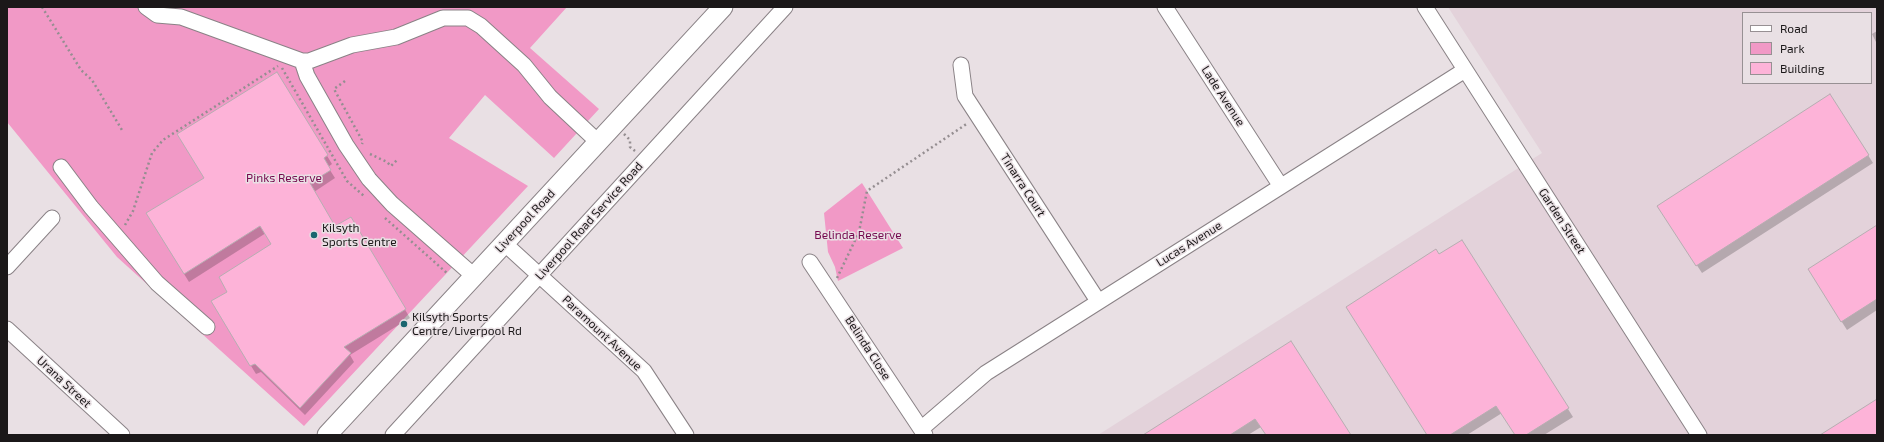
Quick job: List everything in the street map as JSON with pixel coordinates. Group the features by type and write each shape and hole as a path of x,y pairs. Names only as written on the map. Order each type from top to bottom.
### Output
{"main road":[{"name":"Liverpool Road","path":"327,435 723,7"}],"street":[{"path":"146,7 157,15 181,18 302,61 308,61 352,45 396,37 443,18 468,18 481,26 524,65 550,97 598,142"},
{"name":"Liverpool Road Service Road","path":"393,435 785,7"},
{"name":"Lade Avenue","path":"1166,7 1280,185"},
{"name":"Garden Street","path":"1425,7 1700,435"},
{"path":"302,61 307,76 346,145 369,179 392,204 474,276"},
{"name":"Tinarra Court","path":"962,65 965,96 1098,301"},
{"name":"Lucas Avenue","path":"923,432 986,373 1280,185 1465,70"},
{"path":"61,167 91,207 157,283 207,327"},
{"path":"7,267 52,218"},
{"name":"Paramount Avenue","path":"504,243 644,371 686,435"},
{"name":"Belinda Close","path":"810,262 923,432"},
{"name":"Urana Street","path":"7,329 122,435"}],"path":[{"path":"42,7 81,70 92,80 122,130"},
{"path":"116,237 133,211 152,153 163,140 281,65"},
{"path":"837,278 859,232 867,191 978,116"},
{"path":"368,153 387,162 391,166 397,160"}],"shaded area":[{"path":"1448,7 1877,7 1877,435 1098,435 1542,153"}],"green space":[{"name":"Pinks Reserve","path":"7,7 567,7 530,48 599,109 554,158 485,95 449,138 528,186 304,426 117,257 7,122"},
{"name":"Belinda Reserve","path":"862,183 903,248 838,281 835,267 828,252 824,213"}],"building":[{"name":"Kilsyth Sports Centre","path":"277,72 328,155 324,158 331,170 310,183 335,226 351,217 406,309 344,347 351,353 300,408 255,364 250,366 211,301 227,292 219,277 271,244 260,226 184,274 146,213 204,178 177,134"},
{"path":"1830,94 1869,155 1696,266 1657,206"},
{"path":"1877,225 1877,299 1841,322 1808,269"},
{"path":"1462,240 1569,408 1526,435 1515,435 1496,406 1450,435 1427,435 1346,307 1436,249 1439,254"},
{"path":"1291,341 1351,435 1266,435 1255,419 1230,435 1143,435"},
{"path":"1877,399 1877,435 1820,435"}],"place":[{"name":"Kilsyth Sports Centre","path":"314,235"},
{"name":"Kilsyth Sports Centre/Liverpool Rd","path":"404,324"}]}
